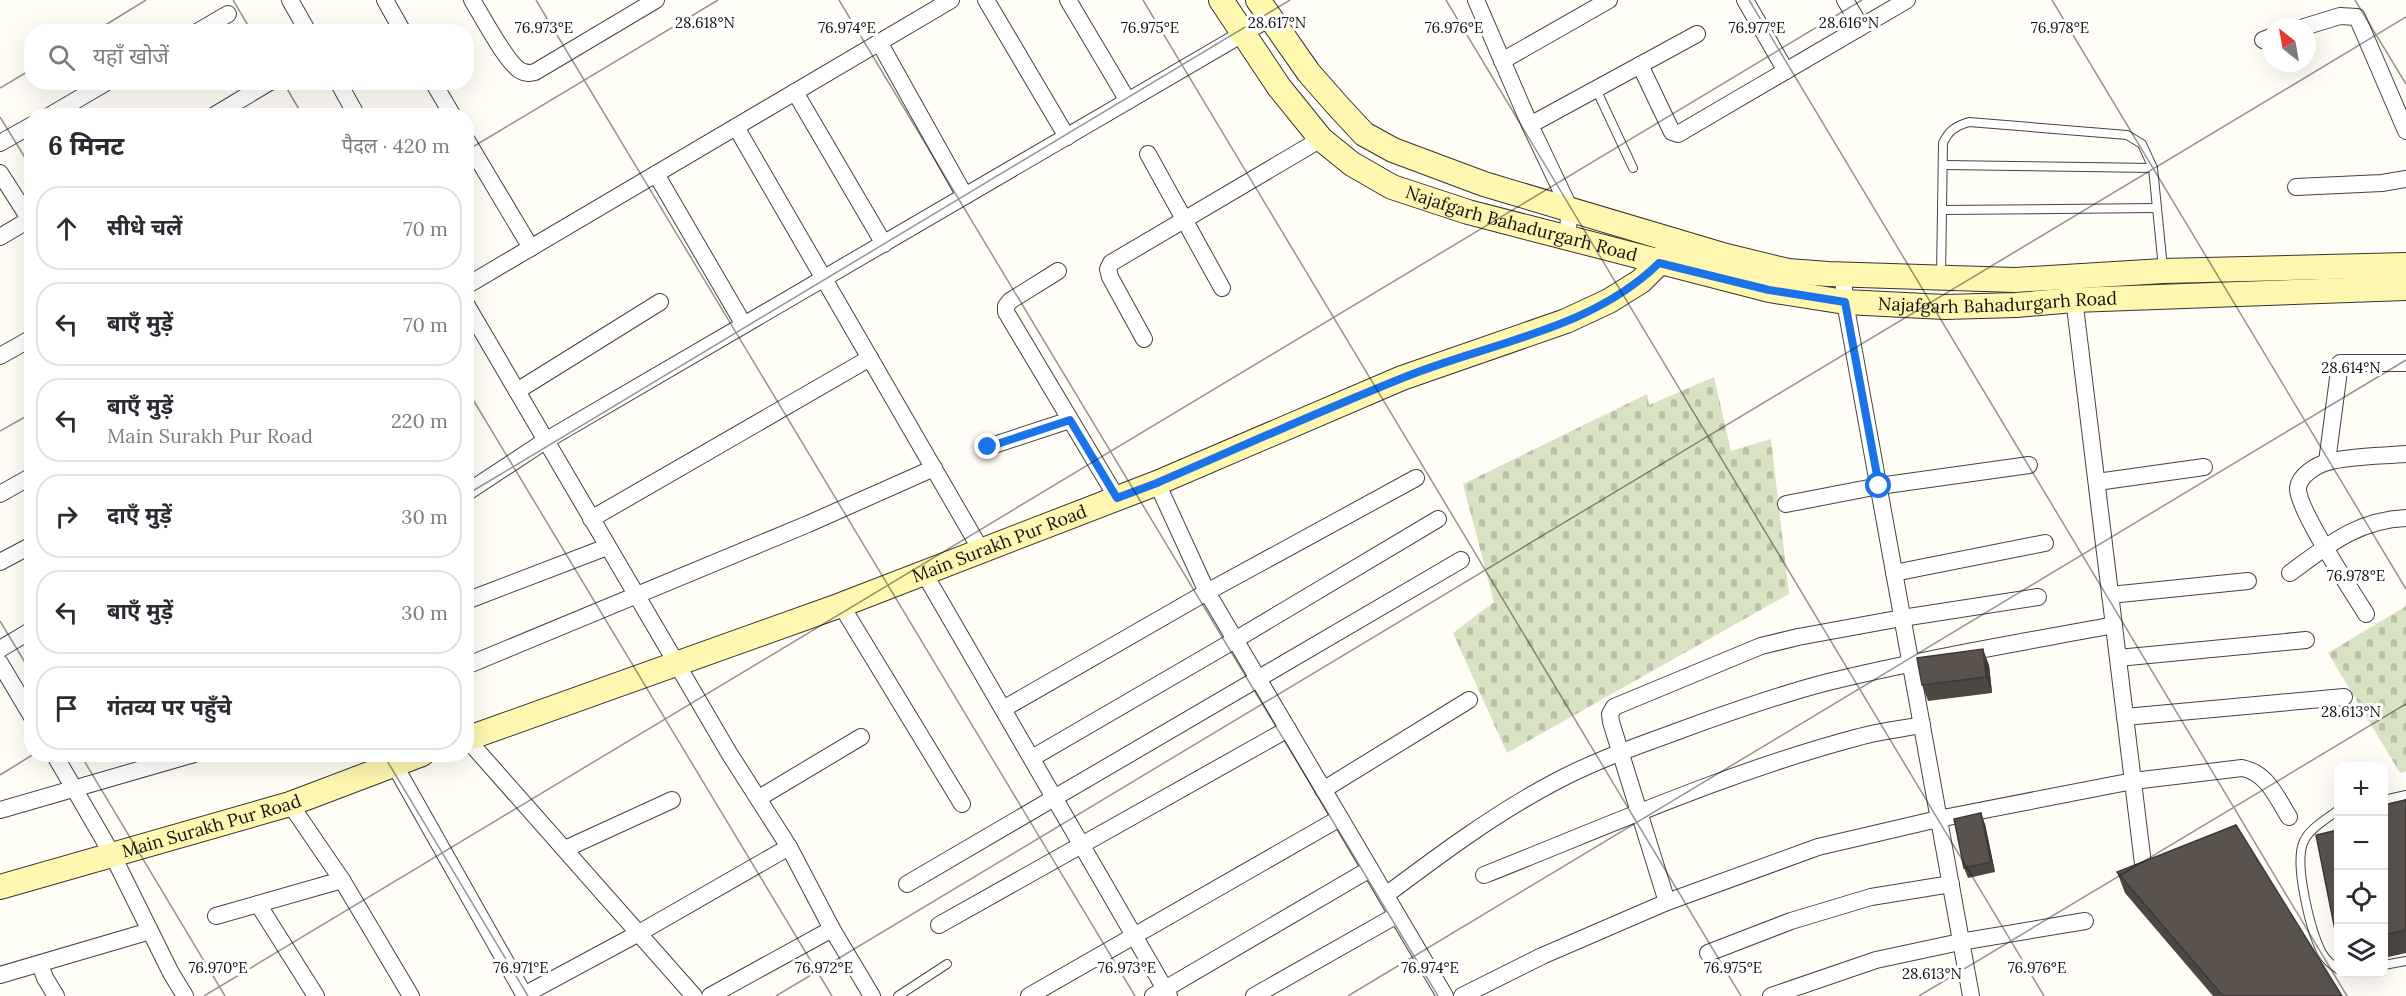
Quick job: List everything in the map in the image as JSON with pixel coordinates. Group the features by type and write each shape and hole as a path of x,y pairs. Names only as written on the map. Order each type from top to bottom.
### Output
{"main road":[{"name":"Najafgarh Bahadurgarh Road","path":"1221,0 1279,87 1321,139 1352,164 1392,187 1468,212 1769,290 1845,302 1945,307 2016,305 2073,288 2163,271 2406,265"},
{"name":"Najafgarh Bahadurgarh Road","path":"1264,9 1309,73 1364,134 1393,150 1484,184 1675,241 1788,271 2015,280 2073,288 2406,288"},
{"name":"Main Surakh Pur Road","path":"474,735 841,605 1157,483 1401,378 1566,321 1609,302 1641,281 1659,263 1675,241"},
{"name":"Main Surakh Pur Road","path":"0,887 290,804 400,762"}],"street":[{"path":"290,0 304,24"},
{"path":"385,0 398,24"},
{"path":"472,0 510,60 519,70 528,74 656,0"},
{"path":"474,281 951,0"},
{"path":"986,0 1067,137"},
{"path":"1068,0 1128,101"},
{"path":"1476,0 1530,125 1570,209 1567,238"},
{"path":"1502,61 1609,0"},
{"path":"1745,0 1786,72"},
{"path":"1845,0 1861,27"},
{"path":"1640,65 1675,135 1907,0"},
{"path":"474,488 545,441 1242,34 1264,9"},
{"path":"211,24 228,14"},
{"path":"2316,23 2340,16 2357,17 2406,131"},
{"path":"1530,125 1697,34"},
{"path":"879,42 965,196"},
{"path":"63,108 93,90"},
{"path":"226,108 257,90"},
{"path":"342,90 353,108"},
{"path":"438,90 448,108"},
{"path":"795,92 884,244"},
{"path":"736,127 981,550"},
{"path":"0,143 24,130"},
{"path":"1144,339 1108,269 1111,263 1321,139"},
{"path":"474,152 531,248"},
{"path":"1148,154 1222,288"},
{"path":"0,173 24,209"},
{"path":"656,174 744,325"},
{"path":"2296,187 2382,183 2406,179"},
{"path":"0,237 24,224"},
{"path":"1058,271 1010,301 1006,306 1006,312 1117,498"},
{"path":"1844,275 1845,302 1971,996"},
{"path":"2073,288 2144,872"},
{"path":"517,391 660,302"},
{"path":"474,318 675,663 789,847 832,929 872,996"},
{"path":"0,356 24,342"},
{"path":"591,519 870,358"},
{"path":"2327,462 2340,363 2406,363"},
{"path":"988,447 1070,420"},
{"path":"2366,614 2299,499 2298,486 2307,474 2327,462 2406,454"},
{"path":"1786,504 1879,486 2029,465"},
{"path":"2097,482 2204,467"},
{"path":"474,663 808,525 934,468"},
{"path":"1004,709 1207,592 1416,478"},
{"path":"0,494 24,480"},
{"path":"1157,483 1207,592 1445,996"},
{"path":"2290,573 2326,547 2371,522 2406,518"},
{"path":"1032,758 1438,519"},
{"path":"1894,573 2045,543"},
{"path":"474,598 608,547"},
{"path":"0,562 24,549"},
{"path":"907,884 1461,560"},
{"path":"924,573 1134,936 1162,994 1370,869"},
{"path":"2110,595 2248,581"},
{"path":"1667,902 1611,722 1610,714 1614,707 1761,646 1902,618 2038,597"},
{"path":"841,605 962,804"},
{"path":"1386,895 1435,858 1550,784 1620,753 1761,701 1829,682 1910,663 2114,626"},
{"path":"0,649 24,635"},
{"path":"2118,658 2306,640"},
{"path":"0,663 24,691"},
{"path":"2125,717 2343,697"},
{"path":"1323,790 1469,700"},
{"path":"1484,875 1639,811 1777,760 1861,736 1922,724"},
{"path":"939,925 1288,729"},
{"path":"759,798 861,737"},
{"path":"474,746 694,996"},
{"path":"58,762 112,854 185,996"},
{"path":"0,810 166,762"},
{"path":"394,764 525,995 789,847"},
{"path":"1462,996 1542,956 1667,902 1818,847 1938,819 2133,781 2230,769 2253,770 2261,775 2289,817"},
{"path":"565,849 672,800"},
{"path":"290,804 342,880 411,996"},
{"path":"1029,996 1340,818"},
{"path":"216,916 342,880"},
{"path":"1708,953 1791,921 1871,897 1951,884"},
{"path":"258,904 316,996"},
{"path":"1254,996 1397,915"},
{"path":"1772,996 1856,966 1960,942 2085,921"},
{"path":"710,996 832,929"},
{"path":"0,975 150,931"},
{"path":"40,964 56,996"}],"lane":[{"path":"1596,89 1633,168"},
{"path":"1941,278 1943,143 1948,132 1958,125 1969,122 2127,135 2142,144 2153,168 2163,271"},
{"path":"1943,165 2153,168"},
{"path":"1942,210 2157,208"},
{"path":"2388,799 2406,795"},
{"path":"2334,813 2317,826 2304,841 2299,863 2316,940 2323,955 2334,966"},
{"path":"2388,964 2406,961"},
{"path":"898,996 947,964"}],"green space":[{"path":"1714,377 1731,451 1771,439 1789,594 1507,753 1453,633 1494,602 1463,484 1647,394 1649,405"},
{"path":"2406,606 2406,771 2400,773 2328,653"}],"building":[{"path":"1983,649 1986,677 1922,685 1917,658"},
{"path":"2406,800 2406,930 2388,934 2388,816 2388,804"},
{"path":"1981,813 1991,862 1964,868 1954,819"},
{"path":"2236,825 2342,996 2223,996 2117,872"},
{"path":"2334,831 2334,925 2316,835"}],"route":[{"path":"988,447 1070,420 1117,498 1401,378 1566,321 1609,302 1641,281 1659,263 1769,290 1845,302 1879,486"}]}
